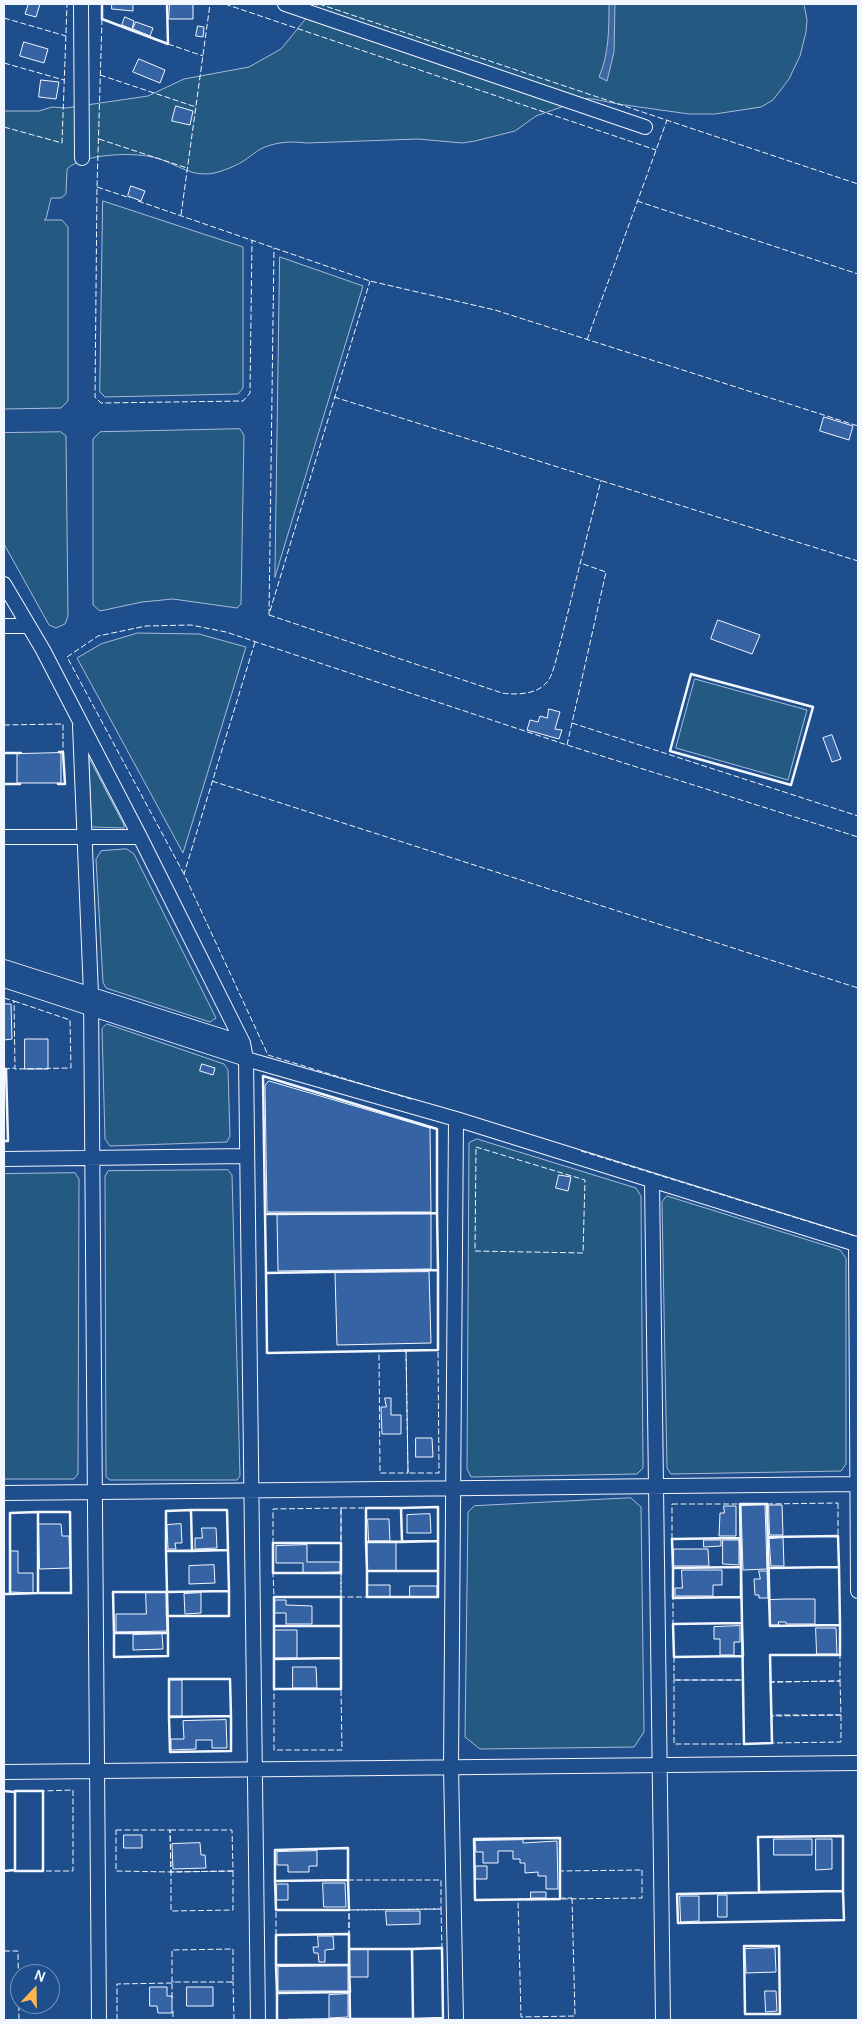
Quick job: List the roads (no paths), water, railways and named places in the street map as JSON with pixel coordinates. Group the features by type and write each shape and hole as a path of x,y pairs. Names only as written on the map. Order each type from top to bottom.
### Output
{"street":[{"path":"81,4 82,158"},
{"path":"285,4 645,127"},
{"path":"4,584 43,650 140,838 243,1043 246,1059 258,2020"},
{"path":"4,626 28,626"},
{"path":"80,721 91,1001 99,2020"},
{"path":"4,837 140,838"},
{"path":"4,966 246,1059 456,1119 856,1244 858,1591"},
{"path":"4,980 91,1001 243,1043"},
{"path":"456,1119 451,1767 456,2020"},
{"path":"4,1160 247,1156"},
{"path":"652,1181 658,1765 663,2020"},
{"path":"4,1493 858,1484"},
{"path":"4,1772 858,1763"}]}
